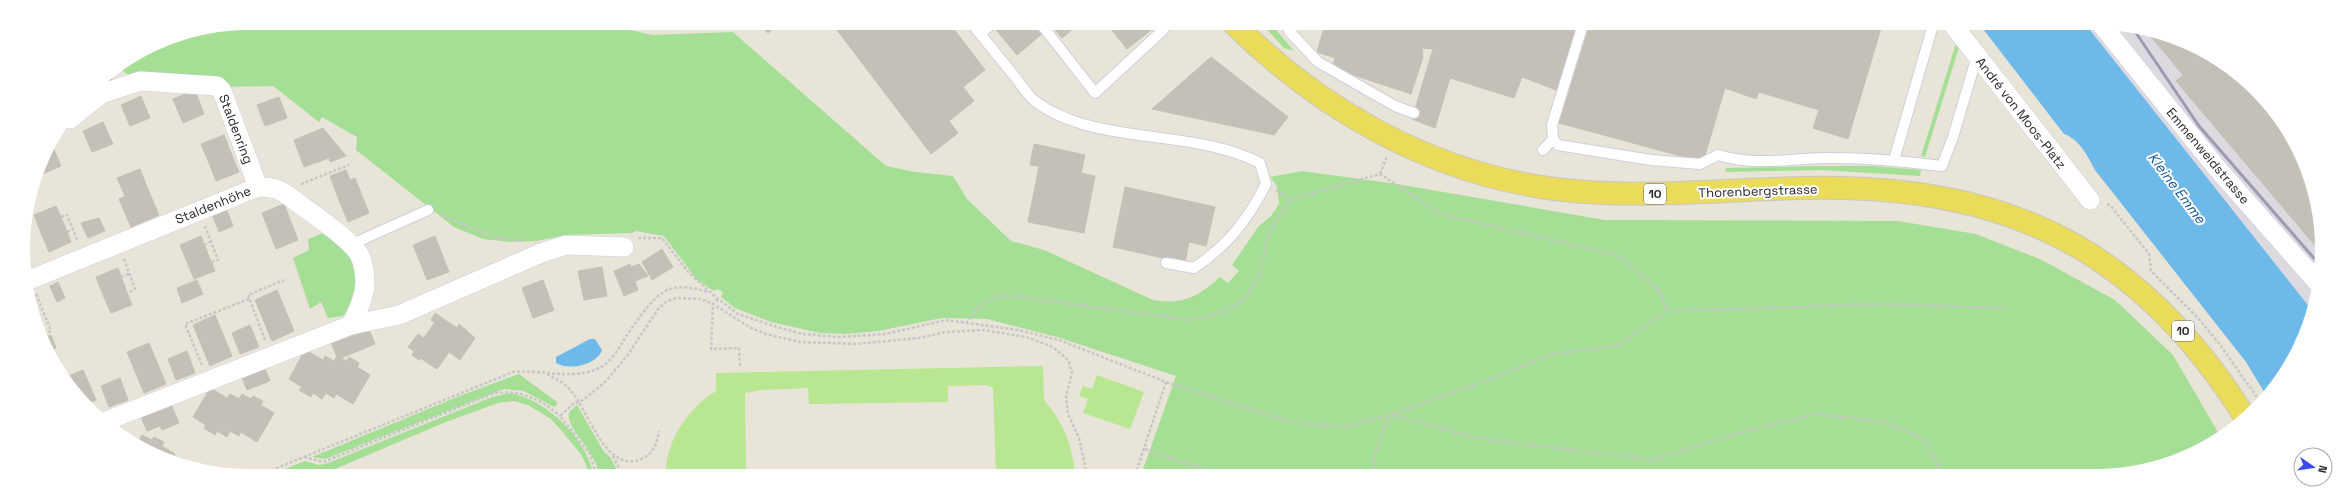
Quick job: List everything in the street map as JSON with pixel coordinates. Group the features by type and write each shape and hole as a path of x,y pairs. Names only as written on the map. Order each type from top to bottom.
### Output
{"main road":[{"name":"Thorenbergstrasse","path":"1241,30 1310,90 1366,126 1422,153 1498,178 1551,189 1610,194 1675,194 1841,188 1897,190 1978,205 2027,222 2056,234 2104,262 2160,308 2208,360 2243,412"}],"street":[{"name":"André von Moos-Platz","path":"1957,30 2090,200"},
{"name":"Emmenweidstrasse","path":"2106,30 2216,167 2313,277"},
{"name":"Staldenring","path":"77,113 101,94 140,81 217,86 222,90 258,187"},
{"name":"Staldenhöhe","path":"32,279 258,187 271,187 283,191 359,254 364,268 365,285 361,301 351,325"},
{"path":"110,419 271,355 351,325 398,314 541,253 566,245 630,242"}],"lane":[{"path":"977,30 1034,101 1057,115 1102,128 1244,155 1260,163 1266,184 1240,228 1211,256 1194,268 1166,263"},
{"path":"980,34 985,30"},
{"path":"1046,30 1095,93 1163,30"},
{"path":"1289,30 1318,62 1395,106 1414,113"},
{"path":"1581,30 1551,125 1553,139 1558,145 1651,160 1700,164 1718,156 1730,159 1764,162 1830,158 1894,160 1942,166 1953,137 1976,56"},
{"path":"1894,160 1932,30"},
{"path":"1543,150 1553,139"},
{"path":"350,245 428,210"}],"path":[{"path":"1382,151 1395,157"},
{"path":"283,191 349,165"},
{"path":"1380,174 1441,214 1617,254 1659,290 1667,311"},
{"path":"2110,204 2149,254 2151,271 2198,318 2222,348 2257,398"},
{"path":"200,210 218,260 211,262"},
{"path":"428,210 504,240 539,242 541,253"},
{"path":"61,217 66,215 85,257"},
{"path":"67,232 72,228"},
{"path":"630,242 662,238 689,273 710,292 738,314 756,321 819,337 864,337 886,334 946,320 1018,330 1059,340 1166,382 1290,422 1344,427 1390,415 1506,373 1549,355 1620,345 1667,311 1883,304 2008,308"},
{"path":"204,245 211,240"},
{"path":"118,244 135,289 128,293"},
{"path":"121,277 129,274"},
{"path":"271,355 248,295 284,280"},
{"path":"274,469 503,375 528,371 576,374 592,372 604,366 613,357 644,313 666,290 684,287 710,292"},
{"path":"34,288 51,331 47,333"},
{"path":"560,416 573,404 579,402 605,382 627,356 650,318 667,301 687,297 701,299 713,304 751,328 766,334 800,342 856,344 919,338 946,332 983,330 1026,337 1053,347 1068,360 1072,373 1066,397 1068,414 1079,438 1086,469"},
{"path":"208,380 185,324 249,299"},
{"path":"718,299 713,304 711,349 739,348 740,366"},
{"path":"545,373 560,380 572,391 605,447 613,456 620,469"},
{"path":"1137,469 1166,382"},
{"path":"304,457 323,462 492,394 504,391 520,392 553,410 560,416 590,454 594,469"},
{"path":"1390,415 1477,438 1653,460 1734,434 1815,414 1884,422 1922,438 1940,469"},
{"path":"1373,469 1375,454 1390,415"},
{"path":"613,456 629,462 637,461 649,455 655,446 659,431"},
{"path":"1145,449 1205,469"}],"shaded area":[{"path":"2090,30 2110,30 2152,37 2193,53 2205,59 2240,84 2270,116 2292,152 2308,193 2311,207 2315,235 2315,264 2308,305"}],"green space":[{"path":"235,30 630,30 652,35 733,32 886,166 915,172 953,176 967,199 1011,241 1044,250 1153,300 1164,301 1190,298 1204,290 1220,277 1228,283 1239,271 1232,265 1258,227 1271,216 1279,204 1277,186 1270,177 1302,171 1397,184 1605,220 1898,221 1976,234 2042,260 2115,300 2173,355 2218,432 2193,446 2152,462 2110,469 1143,469 1176,376 1057,337 987,319 942,318 878,331 846,334 820,333 771,322 735,308 721,297 723,292 717,289 714,291 697,280 664,236 636,231 632,233 566,235 537,241 511,242 483,239 454,227 356,150 357,137 322,117 319,122 273,86 224,87 131,77 122,71 152,53 193,37"},
{"path":"1268,30 1276,30 1294,51 1284,48"},
{"path":"1957,40 1960,44 1925,157 1921,156"},
{"path":"1873,166 1921,170 1920,176 1822,170 1725,172 1726,168"},
{"path":"323,233 346,246 357,271 358,297 343,316 328,318 321,302 310,309 293,258 309,250 308,239"},
{"path":"1043,366 1044,400 1057,417 1066,435 1072,454 1074,469 996,469 993,388 987,385 948,386 948,402 809,404 808,388 761,390 745,393 746,469 666,469 670,450 680,426 697,406 716,391 716,373"},
{"path":"519,374 557,402 557,405 554,407 524,391 504,389 325,459 312,457 462,395"},
{"path":"1097,375 1144,392 1130,429 1083,413 1088,399 1079,396 1083,386 1092,389"},
{"path":"510,393 537,403 550,412 563,423 583,447 591,469 587,469 580,453 551,419 528,405 514,401 498,403 446,422 335,469 285,469 305,461 319,465 328,463 492,397"},
{"path":"577,405 604,452 610,457 616,469 598,469 587,448 576,433 569,419 569,412"}],"water":[{"name":"Kleine Emme","path":"1984,30 2090,30 2308,305 2286,359 2264,391 2246,362 2095,170 2082,148 2069,136 2064,134"},
{"path":"590,339 595,339 602,350 595,359 589,363 575,366 556,363 556,357"}],"building":[{"path":"837,30 955,30 985,70 963,87 974,101 949,121 958,133 931,154"},
{"path":"1038,30 1042,34 1017,55 997,31"},
{"path":"1055,30 1072,30 1062,38"},
{"path":"1112,30 1151,30 1127,49"},
{"path":"1323,30 1577,30 1559,91 1522,77 1514,98 1450,78 1435,128 1412,119 1433,49 1422,48 1423,57 1411,94 1332,68 1335,58 1317,52"},
{"path":"1588,30 1881,30 1848,139 1813,128 1819,110 1759,92 1756,99 1725,88 1703,162 1559,123"},
{"path":"2151,37 2205,59 2240,84 2270,116 2292,152 2308,193 2315,235 2315,245 2176,81 2183,75"},
{"path":"1211,57 1288,117 1274,135 1152,109"},
{"path":"111,79 113,83 100,88"},
{"path":"195,90 204,114 183,123 173,99"},
{"path":"141,96 150,118 130,126 121,105"},
{"path":"279,97 287,118 265,126 257,105"},
{"path":"103,122 113,144 92,152 83,131"},
{"path":"323,128 346,156 330,162 329,158 304,167 294,140"},
{"path":"224,135 231,153 209,163 201,144"},
{"path":"1034,144 1085,155 1081,173 1095,176 1084,233 1028,222 1039,166 1030,165"},
{"path":"54,150 61,166 44,173"},
{"path":"231,153 239,172 216,181 209,163"},
{"path":"140,169 147,187 125,196 117,178"},
{"path":"346,170 350,180 355,178 361,193 339,200 330,176"},
{"path":"147,187 159,215 131,227 119,199"},
{"path":"1125,187 1215,207 1206,246 1189,242 1185,263 1113,247"},
{"path":"361,193 369,213 348,222 339,200"},
{"path":"284,204 291,222 269,231 262,213"},
{"path":"56,206 64,224 41,233 34,215"},
{"path":"226,208 233,226 219,232 212,214"},
{"path":"99,218 105,231 88,238 81,223"},
{"path":"291,222 298,240 276,249 269,231"},
{"path":"64,224 71,242 49,252 41,233"},
{"path":"201,236 208,254 187,262 180,245"},
{"path":"435,236 442,254 420,262 413,245"},
{"path":"662,249 673,267 652,280 642,262"},
{"path":"208,254 215,271 194,279 187,262"},
{"path":"442,254 449,272 427,280 420,262"},
{"path":"630,264 631,267 639,264 648,276 635,281 638,290 624,296 614,271"},
{"path":"602,267 607,296 584,300 578,271"},
{"path":"118,268 125,287 103,295 96,277"},
{"path":"197,280 203,294 182,303 177,288"},
{"path":"543,280 554,310 533,318 522,288"},
{"path":"58,282 65,298 57,302 50,286"},
{"path":"125,287 132,305 111,313 103,295"},
{"path":"277,290 294,331 272,341 255,300"},
{"path":"435,313 457,328 459,324 475,338 460,360 449,352 437,369 420,358 419,360 412,355 414,351 408,347 418,334 424,338 435,322 431,320"},
{"path":"215,315 232,356 210,366 193,325"},
{"path":"250,325 259,347 240,354 232,333"},
{"path":"369,329 375,344 341,358 336,355 330,339 340,335 342,340"},
{"path":"51,335 56,348 54,349 48,336"},
{"path":"149,343 166,384 144,393 127,352"},
{"path":"305,350 323,360 325,356 334,361 337,356 347,361 349,357 359,363 357,367 370,375 353,404 336,394 334,398 326,393 322,399 313,393 311,397 299,390 302,387 289,379"},
{"path":"187,351 195,373 176,380 168,359"},
{"path":"264,366 270,381 247,390 241,375"},
{"path":"83,370 96,400 91,402 70,375"},
{"path":"120,378 128,400 109,407 101,386"},
{"path":"210,388 227,398 230,394 239,399 242,394 251,399 253,396 263,401 261,405 274,413 257,442 241,432 239,436 230,431 227,437 217,431 215,435 204,428 206,425 193,417"},
{"path":"171,404 179,423 162,430 160,426 147,431 141,417"},
{"path":"142,435 152,440 154,437 164,442 162,446 175,454 174,455 166,452 139,440"}],"railway":[{"path":"2137,34 2199,126 2315,259"}]}
